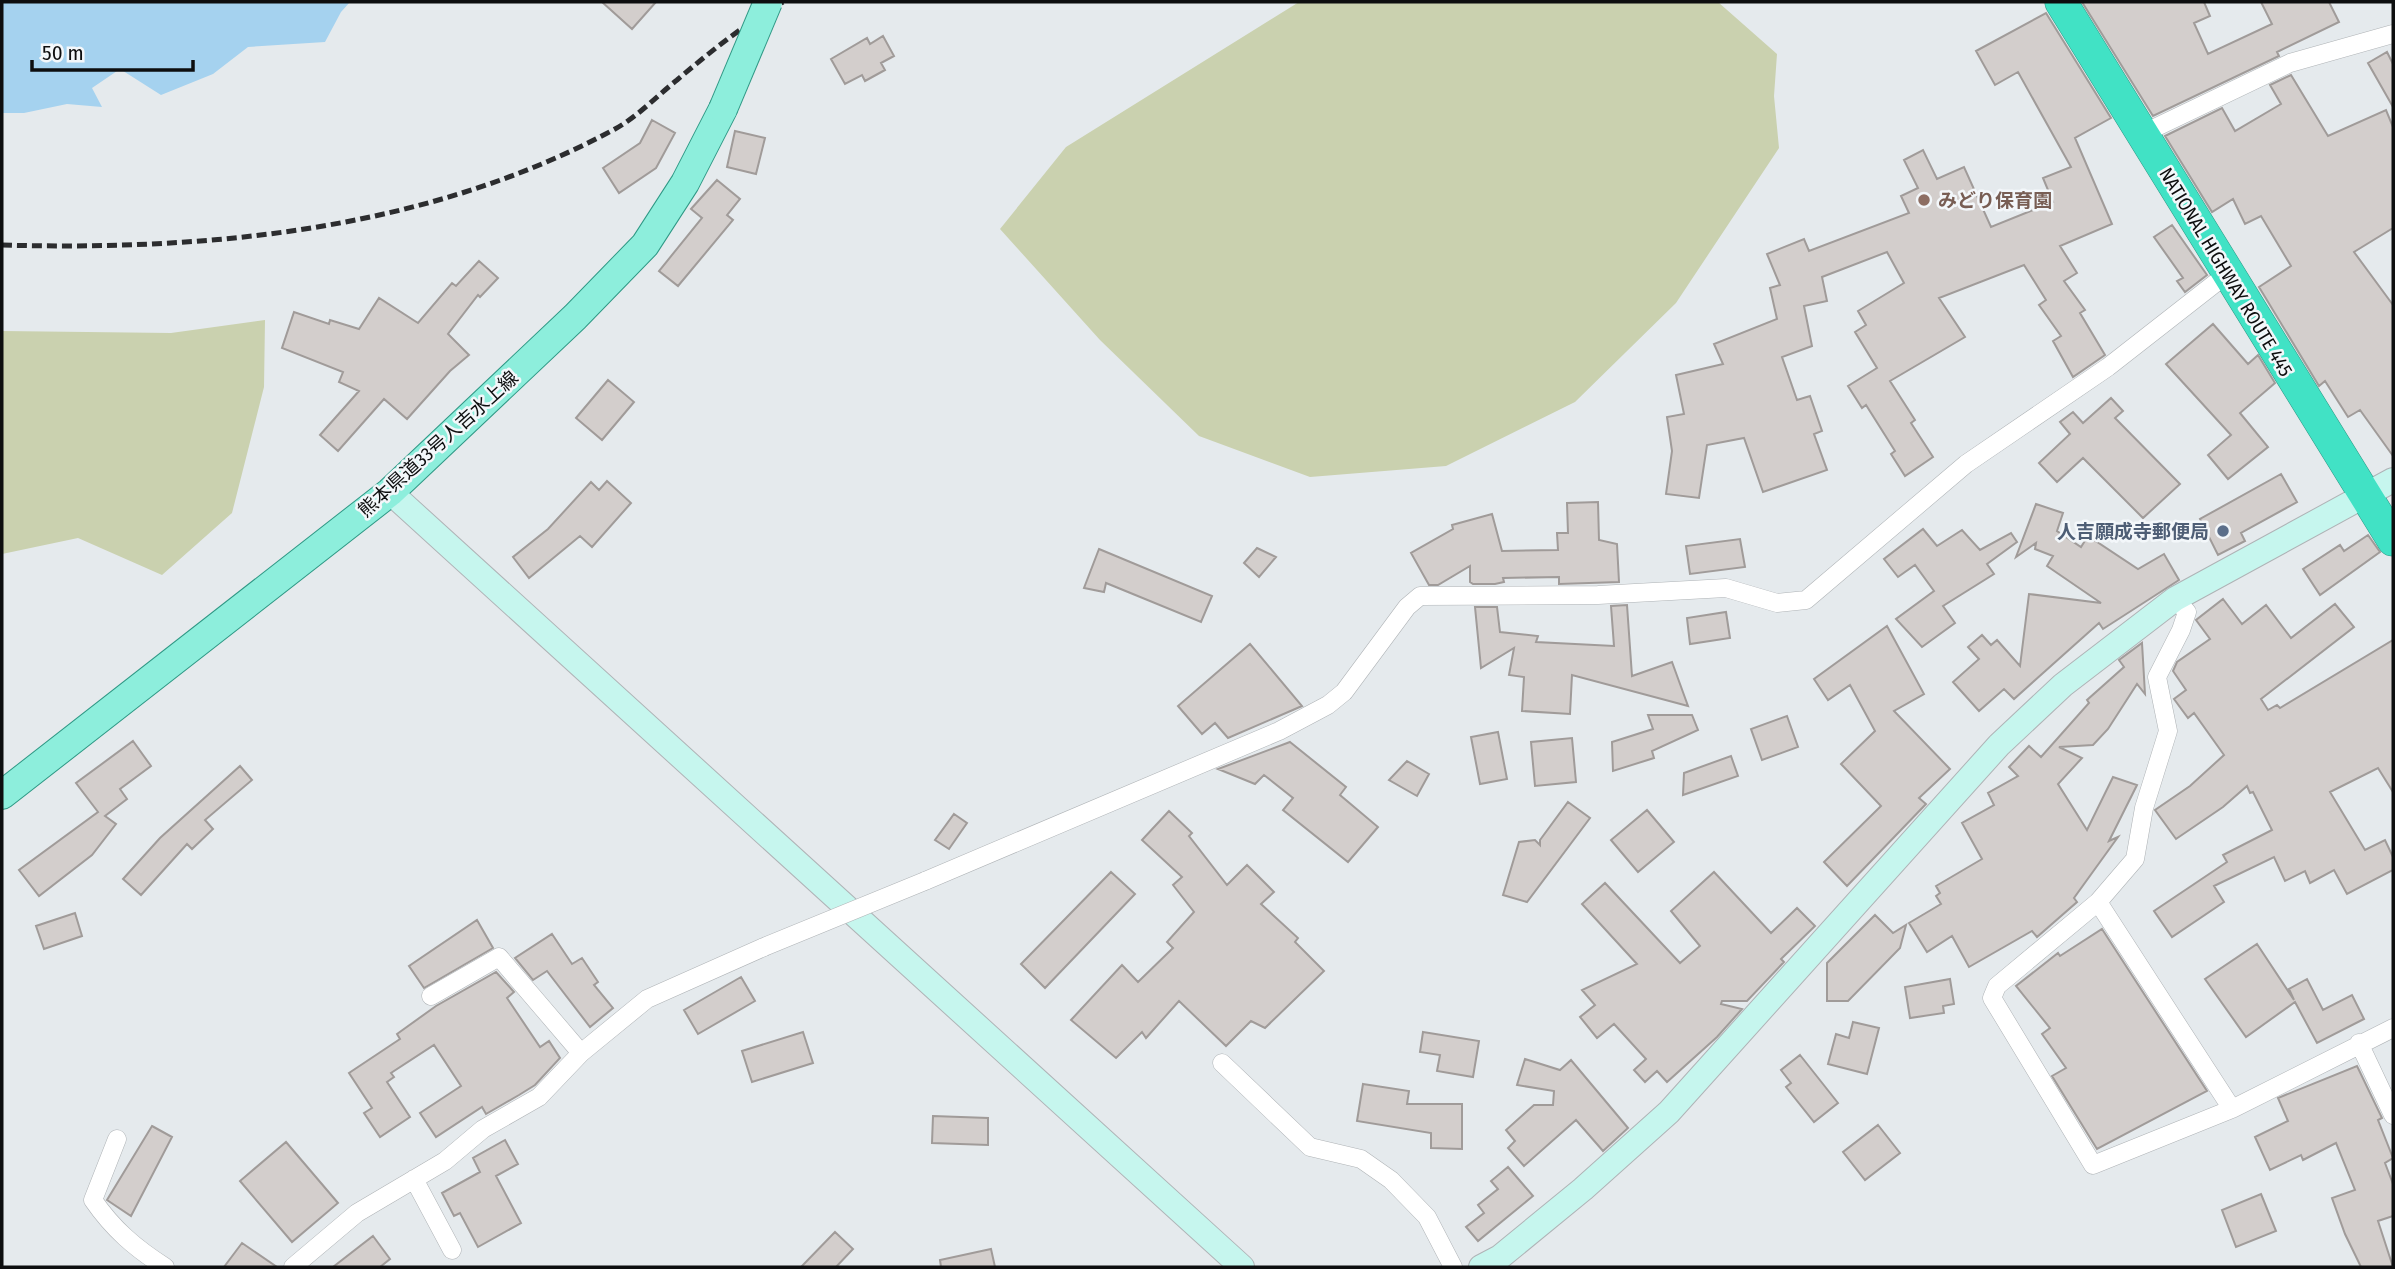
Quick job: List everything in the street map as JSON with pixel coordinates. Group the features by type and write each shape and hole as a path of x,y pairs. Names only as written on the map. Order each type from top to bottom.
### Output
{"highway":[{"name":"NATIONAL HIGHWAY ROUTE 445","path":"2061,2 2362,495 2393,540"}],"main road":[{"name":"熊本県道33号人吉水上線","path":"2,795 390,492 575,317 645,245 685,183 723,109 768,2"}],"street":[{"path":"2141,134 2290,64 2393,34"},
{"path":"293,1267 357,1213 445,1161 483,1129 539,1097 581,1053 647,999 764,947 1279,731 1328,705 1344,692 1407,607 1420,596 1598,594 1726,588 1777,603 1806,600 1966,464 2108,367 2227,274"},
{"path":"1491,1265 1583,1189 1669,1112 1999,745 2063,685 2175,599 2393,480"},
{"path":"390,492 1242,1267"},
{"path":"2175,599 2187,612 2157,677 2168,731 2144,808 2135,859 2098,902 1997,986 1992,998 2093,1165 2232,1109 2393,1028"},
{"path":"2098,902 2232,1109"},
{"path":"431,996 499,957 581,1053"},
{"path":"2359,1043 2393,1115"},
{"path":"1222,1063 1310,1147 1361,1159 1391,1180 1427,1217 1453,1267"},
{"path":"117,1139 93,1200 108,1222 132,1246 165,1267"},
{"path":"414,1179 452,1250"}],"green space":[{"path":"1299,2 1718,2 1777,54 1774,96 1779,148 1676,303 1575,402 1446,466 1310,477 1199,436 1100,340 1000,229 1066,147"},
{"path":"265,320 264,387 232,513 162,575 78,538 2,554 2,331 171,333"}],"water":[{"path":"2,2 350,2 341,12 325,42 248,47 213,74 161,95 120,69 92,88 102,107 67,104 24,113 2,113"}],"building":[{"path":"602,2 656,2 632,29"},
{"path":"2082,2 2204,2 2210,16 2194,23 2208,54 2272,24 2261,2 2329,2 2339,22 2277,52 2279,56 2153,116"},
{"path":"2046,13 2111,118 2075,138 2112,224 2060,246 2077,273 2064,281 2085,310 2080,313 2105,355 2073,377 2053,341 2061,336 2039,305 2046,300 2024,265 1939,298 1965,337 1890,381 1915,420 1911,423 1933,457 1905,476 1891,454 1895,451 1866,405 1862,408 1848,386 1877,368 1855,332 1866,325 1858,311 1904,283 1887,252 1822,277 1827,301 1804,306 1812,346 1782,357 1797,400 1810,396 1822,431 1814,434 1827,470 1763,492 1744,438 1707,445 1699,498 1666,494 1672,451 1667,417 1684,414 1676,375 1723,364 1714,344 1777,319 1770,288 1780,285 1767,254 1804,239 1809,251 1909,213 1901,196 1918,188 1904,160 1923,150 1937,179 1964,167 1991,227 2053,202 2043,178 2071,167 2018,72 1995,85 1976,51"},
{"path":"883,36 894,56 881,63 885,70 865,81 862,75 845,84 831,59 867,38 870,44"},
{"path":"2387,52 2393,64 2393,107 2368,63"},
{"path":"2291,75 2328,136 2386,110 2393,127 2393,228 2354,252 2393,305 2393,456 2360,410 2348,417 2325,381 2319,386 2259,287 2291,266 2261,216 2245,224 2233,199 2212,212 2165,136 2222,108 2235,131 2281,104 2270,85"},
{"path":"652,120 675,133 656,168 619,193 603,168 640,143"},
{"path":"735,131 765,138 756,174 727,167"},
{"path":"717,180 740,199 727,215 733,220 678,286 659,271 702,218 691,209"},
{"path":"2172,225 2207,275 2185,292 2177,281 2183,278 2154,237"},
{"path":"479,261 498,278 480,297 478,295 448,334 469,355 450,371 407,419 384,399 338,451 320,435 359,391 339,382 343,372 282,348 294,312 329,324 330,320 359,329 379,298 418,323 452,283 456,286"},
{"path":"2213,324 2248,364 2258,355 2275,383 2240,413 2268,447 2228,479 2208,455 2231,435 2166,364"},
{"path":"608,380 634,402 602,440 576,418"},
{"path":"2111,398 2123,411 2115,418 2180,484 2143,518 2083,458 2057,482 2039,463 2070,434 2060,422 2073,412 2083,423"},
{"path":"2281,474 2297,502 2241,533 2245,541 2218,555 2200,519"},
{"path":"607,481 631,503 592,547 580,536 529,578 513,557 548,529 591,482 599,490"},
{"path":"1598,502 1599,540 1617,544 1619,582 1559,584 1559,577 1503,578 1504,582 1495,584 1473,584 1470,582 1470,566 1438,585 1429,585 1411,553 1453,529 1452,525 1492,514 1502,551 1558,550 1557,533 1568,533 1567,503"},
{"path":"2036,504 2063,513 2057,531 2081,547 2088,536 2138,569 2164,554 2179,580 2103,629 2099,623 2014,699 2004,689 1979,711 1953,682 1979,659 1968,647 1982,635 1991,645 1997,640 2020,666 2029,594 2101,603 2047,566 2053,556 2035,549 2036,543 2016,557"},
{"path":"1923,529 1937,546 1962,530 1980,550 2011,533 2017,542 1987,564 1994,574 1943,606 1955,623 1922,647 1896,619 1934,591 1915,565 1898,577 1884,559"},
{"path":"2368,535 2380,552 2320,595 2303,569 2340,545 2344,551"},
{"path":"1740,539 1745,567 1690,574 1686,546"},
{"path":"1257,548 1276,557 1259,577 1244,563"},
{"path":"1099,549 1212,596 1201,622 1106,583 1104,592 1084,588"},
{"path":"2223,599 2242,624 2266,605 2291,638 2335,604 2354,627 2261,699 2268,710 2277,705 2280,708 2393,640 2393,792 2378,768 2330,792 2365,850 2385,840 2393,857 2393,870 2347,894 2334,870 2310,883 2305,871 2285,881 2274,857 2214,886 2224,902 2172,937 2154,911 2227,862 2223,855 2272,830 2253,792 2250,793 2247,786 2223,807 2176,839 2155,810 2190,786 2224,755 2194,713 2188,718 2174,699 2186,690 2173,671 2177,662 2210,639 2196,620"},
{"path":"1627,605 1632,676 1672,662 1688,706 1572,675 1570,714 1522,711 1524,677 1509,675 1514,648 1481,668 1475,607 1497,607 1500,632 1538,636 1536,642 1614,646 1611,606"},
{"path":"1726,612 1730,638 1690,644 1687,618"},
{"path":"1887,626 1924,694 1894,711 1950,769 1919,798 1926,804 1847,886 1824,862 1881,806 1841,764 1875,731 1850,685 1828,700 1814,679"},
{"path":"2142,643 2145,694 2137,684 2108,729 2093,745 2059,747 2082,758 2058,784 2087,830 2113,777 2137,785 2109,841 2118,837 2074,898 2077,902 2037,937 2032,931 1969,967 1952,936 1927,952 1909,923 1941,904 1936,896 1940,893 1936,886 1982,859 1962,823 1994,805 1988,793 2018,776 2009,767 2029,746 2041,757 2089,703 2087,700 2124,667 2119,660"},
{"path":"1250,644 1302,706 1228,738 1215,723 1202,734 1178,706"},
{"path":"1648,715 1692,715 1698,730 1652,751 1654,758 1613,771 1612,742 1653,729"},
{"path":"1787,716 1798,747 1762,760 1751,729"},
{"path":"1498,732 1507,779 1480,784 1471,737"},
{"path":"1572,738 1576,782 1535,786 1531,742"},
{"path":"133,741 151,766 120,789 127,799 105,816 116,824 92,855 39,896 19,870 98,812 76,783"},
{"path":"1290,742 1346,787 1340,795 1378,827 1348,862 1283,810 1293,798 1264,775 1255,784 1218,769"},
{"path":"1731,756 1738,776 1683,795 1684,773"},
{"path":"1407,761 1429,774 1417,796 1389,780"},
{"path":"240,766 252,780 205,820 213,829 192,849 187,844 141,895 123,879 160,838"},
{"path":"1568,802 1590,818 1527,902 1503,895 1519,842 1535,840 1540,845 1540,840"},
{"path":"1647,810 1674,842 1638,872 1611,840"},
{"path":"1169,811 1192,833 1189,836 1227,885 1247,865 1274,892 1261,904 1298,938 1295,942 1324,971 1265,1028 1251,1021 1226,1046 1179,1001 1146,1038 1142,1032 1116,1058 1071,1020 1122,965 1138,982 1173,948 1167,942 1194,912 1173,885 1182,877 1142,840"},
{"path":"954,814 967,823 949,849 935,840"},
{"path":"1111,872 1135,894 1045,988 1021,964"},
{"path":"1714,872 1771,933 1797,908 1815,926 1781,959 1784,962 1747,1001 1722,1001 1721,1004 1742,1009 1717,1037 1667,1082 1657,1071 1645,1082 1634,1070 1646,1059 1614,1024 1597,1038 1580,1017 1595,1005 1582,990 1637,964 1582,904 1605,883 1680,963 1700,946 1671,911"},
{"path":"75,913 82,936 44,949 36,926"},
{"path":"1875,915 1893,933 1906,925 1900,948 1848,1001 1827,1001 1827,963"},
{"path":"477,920 493,948 424,988 409,966"},
{"path":"2102,929 2207,1091 2097,1149 2052,1076 2066,1068 2042,1034 2050,1028 2016,986 2058,953 2060,956"},
{"path":"552,934 572,964 582,958 598,982 594,985 613,1008 590,1027 547,971 533,980 515,958"},
{"path":"2257,944 2294,1000 2289,989 2307,979 2323,1010 2352,995 2364,1019 2317,1043 2295,1002 2246,1037 2205,979"},
{"path":"496,972 514,992 507,998 540,1047 549,1041 560,1058 535,1085 486,1114 482,1107 436,1137 420,1113 461,1086 434,1045 391,1073 394,1077 387,1082 410,1117 380,1137 364,1113 372,1108 349,1073 400,1039 397,1034 436,1006"},
{"path":"741,977 755,1001 698,1034 684,1010"},
{"path":"1950,979 1954,1004 1943,1006 1944,1013 1910,1018 1905,987"},
{"path":"1853,1022 1879,1028 1867,1074 1828,1064 1836,1034 1849,1038"},
{"path":"803,1032 813,1063 752,1082 742,1051"},
{"path":"1423,1032 1479,1041 1473,1077 1437,1071 1440,1055 1420,1052"},
{"path":"1800,1055 1838,1103 1814,1122 1786,1087 1791,1083 1781,1070"},
{"path":"1525,1059 1560,1070 1571,1060 1628,1128 1603,1151 1576,1120 1524,1166 1508,1148 1515,1141 1506,1130 1534,1105 1553,1105 1554,1091 1517,1085"},
{"path":"2357,1066 2382,1118 2378,1120 2393,1158 2385,1163 2393,1184 2393,1216 2378,1221 2393,1267 2361,1267 2345,1234 2332,1198 2355,1190 2336,1143 2303,1160 2301,1155 2270,1170 2255,1137 2288,1121 2278,1098"},
{"path":"1363,1084 1409,1091 1407,1104 1462,1104 1462,1149 1431,1148 1431,1133 1357,1121"},
{"path":"933,1116 988,1118 988,1145 932,1143"},
{"path":"1878,1125 1900,1153 1865,1180 1843,1152"},
{"path":"152,1126 172,1137 131,1216 107,1200"},
{"path":"505,1140 518,1164 496,1176 521,1223 478,1247 460,1213 454,1216 442,1193 480,1172 473,1158"},
{"path":"286,1142 338,1203 292,1242 240,1181"},
{"path":"1508,1167 1533,1196 1478,1241 1466,1227 1484,1213 1478,1205 1498,1189 1491,1181"},
{"path":"2261,1194 2276,1231 2236,1247 2222,1210"},
{"path":"835,1232 853,1249 836,1267 801,1267"},
{"path":"373,1236 390,1259 380,1267 333,1267"},
{"path":"242,1243 277,1267 224,1267"},
{"path":"991,1249 995,1267 941,1267 940,1260"}],"railway":[{"path":"2,245 159,244 238,238 394,212 470,191 544,163 615,129 729,38 783,2"}],"place":[{"name":"みどり保育園","path":"1924,200"},
{"name":"人吉願成寺郵便局","path":"2223,531"}]}
